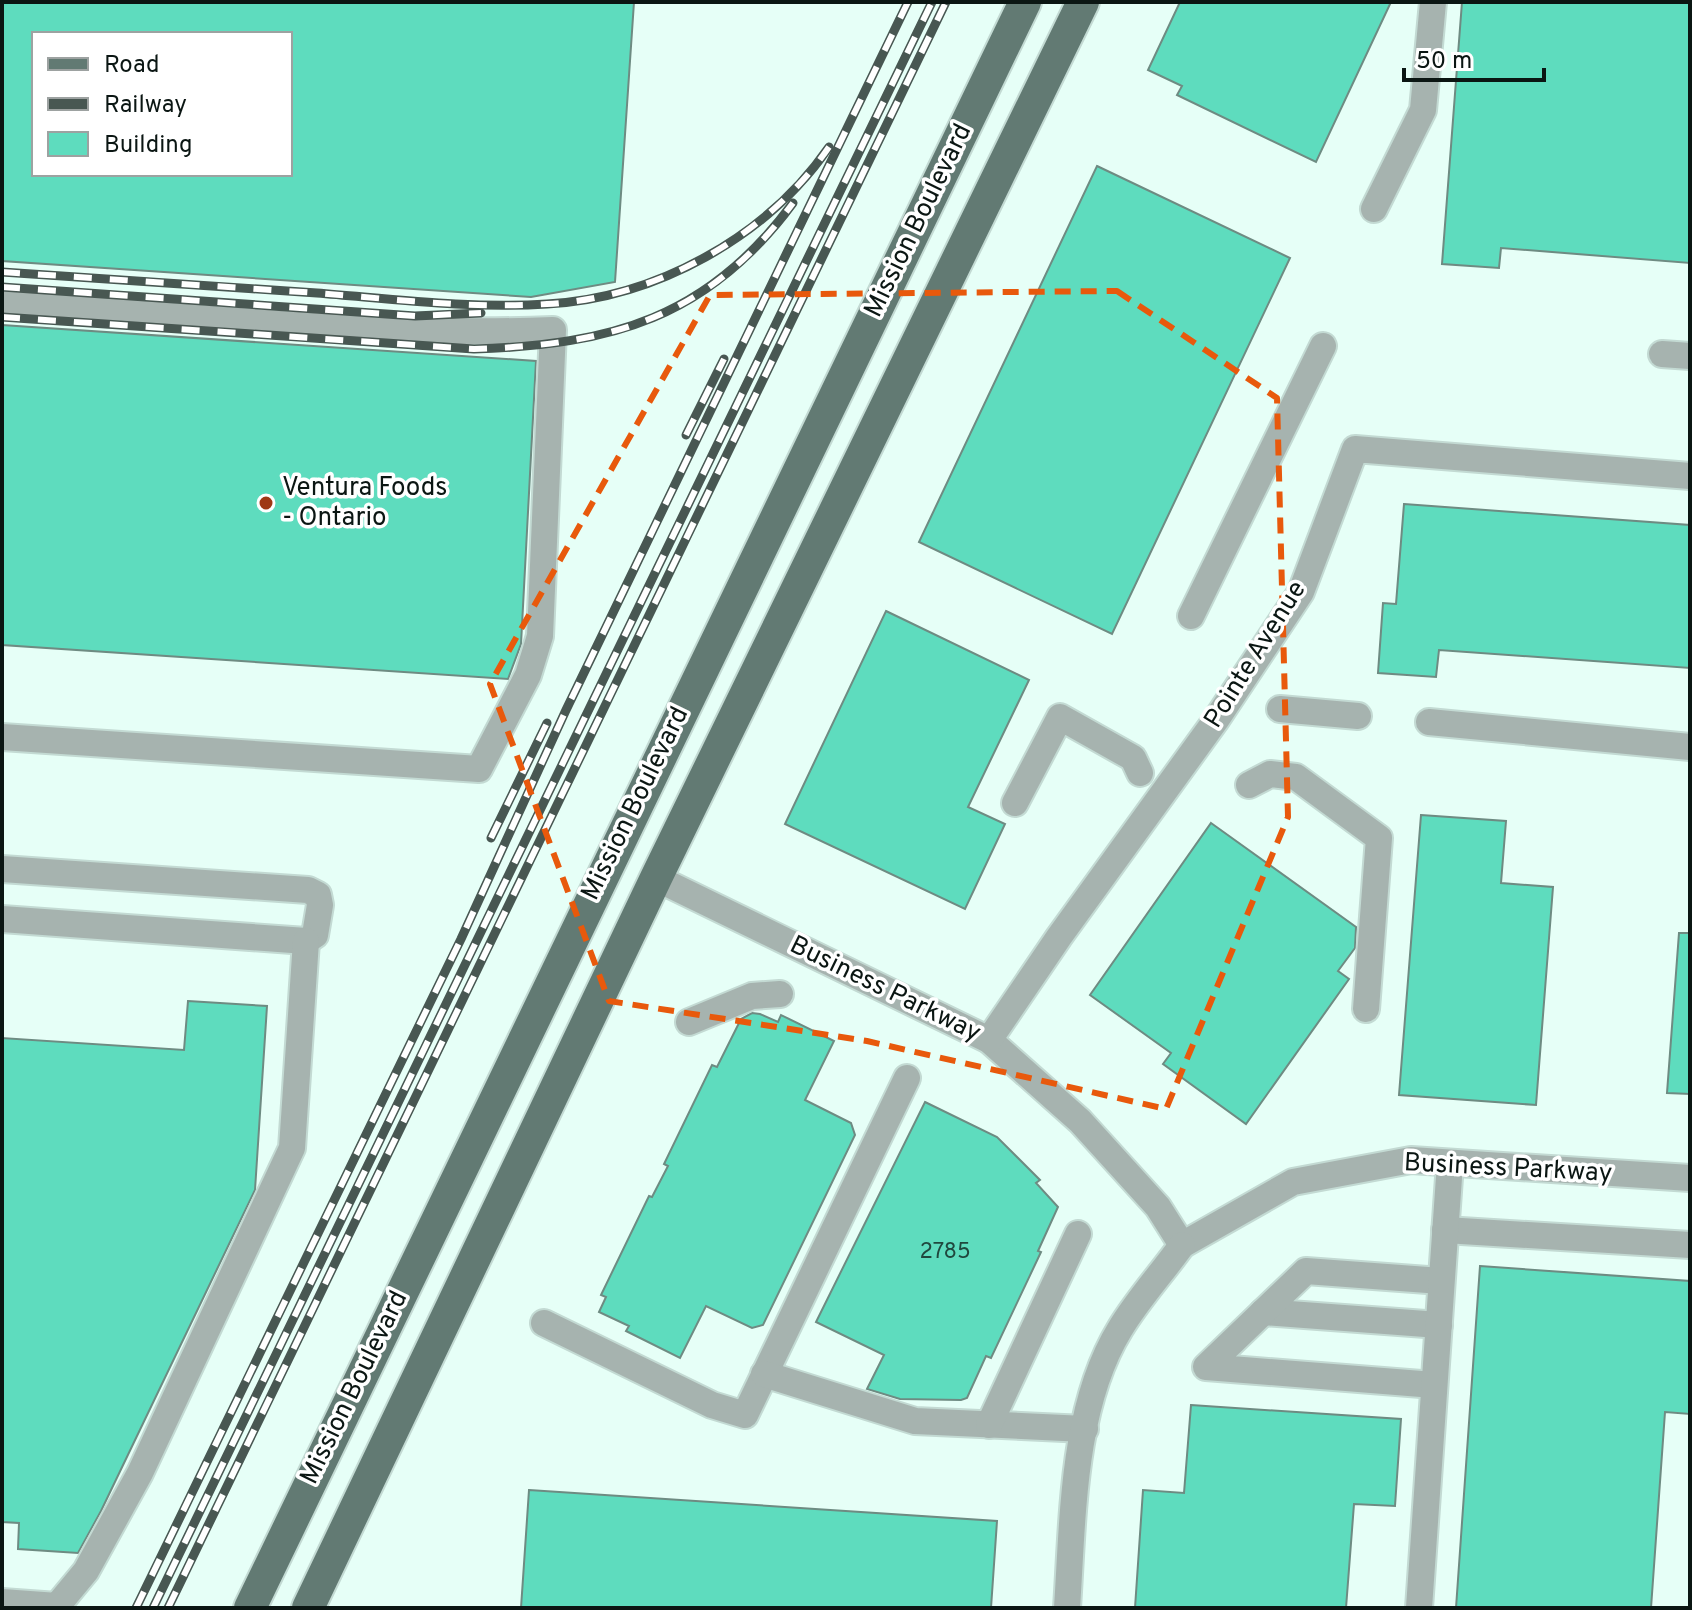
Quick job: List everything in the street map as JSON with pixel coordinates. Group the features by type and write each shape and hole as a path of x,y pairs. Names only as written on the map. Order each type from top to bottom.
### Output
{"main road":[{"name":"Mission Boulevard","path":"250,1608 1025,2"},
{"name":"Mission Boulevard","path":"308,1608 656,878 1083,2"}],"street":[{"path":"1374,209 1423,110 1433,2"},
{"path":"2,303 361,327 487,332 553,330 553,344 540,636 528,675 479,769 2,737"},
{"path":"1191,616 1323,346"},
{"path":"1662,354 1690,356"},
{"name":"Pointe Avenue","path":"989,1040 1059,937 1216,720 1301,592 1355,449 1690,476"},
{"path":"1280,709 1358,716"},
{"path":"1015,803 1060,717 1133,758 1140,773"},
{"path":"1429,722 1690,747"},
{"path":"1249,785 1270,774 1296,777 1379,838 1366,1009"},
{"path":"2,869 308,890 318,895 320,905 315,935 306,941 2,919"},
{"name":"Business Parkway","path":"656,878 989,1040 1080,1121 1158,1207 1182,1245 1293,1182 1411,1160 1690,1178"},
{"path":"2,1602 57,1606 86,1571 140,1473 292,1148 306,941"},
{"path":"689,1022 752,996 780,994"},
{"path":"544,1323 712,1405 745,1415 907,1078"},
{"path":"1419,1608 1450,1163"},
{"path":"1445,1230 1690,1245"},
{"path":"989,1425 1078,1234"},
{"path":"1067,1608 1077,1472 1092,1392 1119,1330 1182,1245"},
{"path":"1434,1385 1206,1367 1306,1271 1441,1281"},
{"path":"1263,1312 1439,1325"},
{"path":"764,1374 915,1421 1085,1429"}],"highlighted area":[{"path":"1117,291 1277,398 1288,817 1166,1109 867,1041 609,1001 490,684 710,295"}],"building":[{"path":"2,2 634,2 615,282 531,297 2,261"},
{"path":"1180,2 1391,2 1316,162 1177,95 1182,86 1148,70"},
{"path":"1462,2 1690,2 1690,263 1501,248 1499,268 1442,264"},
{"path":"1097,166 1290,258 1112,634 919,542"},
{"name":"Ventura Foods - Ontario","path":"2,325 536,361 521,644 508,679 2,645"},
{"path":"1404,504 1690,525 1690,668 1439,650 1436,677 1378,673 1383,603 1396,604"},
{"path":"886,611 1029,680 968,807 1005,824 965,909 785,824"},
{"path":"1421,815 1506,821 1501,883 1553,887 1536,1105 1399,1095"},
{"path":"1211,823 1356,927 1355,948 1338,971 1349,979 1246,1124 1163,1064 1171,1053 1090,995"},
{"path":"1679,933 1690,933 1690,1094 1667,1093"},
{"path":"188,1001 267,1006 255,1190 78,1553 18,1549 19,1523 2,1522 2,1038 184,1050"},
{"path":"752,1013 778,1022 781,1015 834,1041 805,1100 851,1123 855,1135 763,1325 752,1328 706,1306 680,1358 626,1331 629,1326 599,1312 606,1297 601,1295 649,1196 652,1197 668,1166 664,1164 712,1065 717,1067 741,1019"},
{"path":"925,1102 997,1137 1040,1180 1036,1183 1058,1207 1038,1251 1041,1252 991,1358 986,1356 967,1398 961,1400 900,1399 867,1389 884,1355 816,1322"},
{"path":"1480,1266 1690,1281 1690,1414 1665,1412 1651,1608 1456,1608"},
{"path":"1191,1405 1401,1419 1395,1506 1354,1504 1346,1608 1135,1608 1143,1490 1184,1493"},
{"path":"529,1490 997,1521 991,1608 521,1608"}],"railway":[{"path":"136,1608 461,939 566,710 908,2"},
{"path":"153,1608 932,2"},
{"path":"168,1608 946,2"},
{"path":"2,272 461,304 547,304 588,299 628,290 668,275 706,257 741,235 774,209 804,179 829,147"},
{"path":"2,317 474,349 570,341 653,318 691,299 727,274 761,242 793,203"},
{"path":"2,287 415,316 481,313"},
{"path":"686,435 724,359"},
{"path":"491,838 547,723"}],"place":[{"name":"Ventura Foods - Ontario","path":"266,503"}]}
